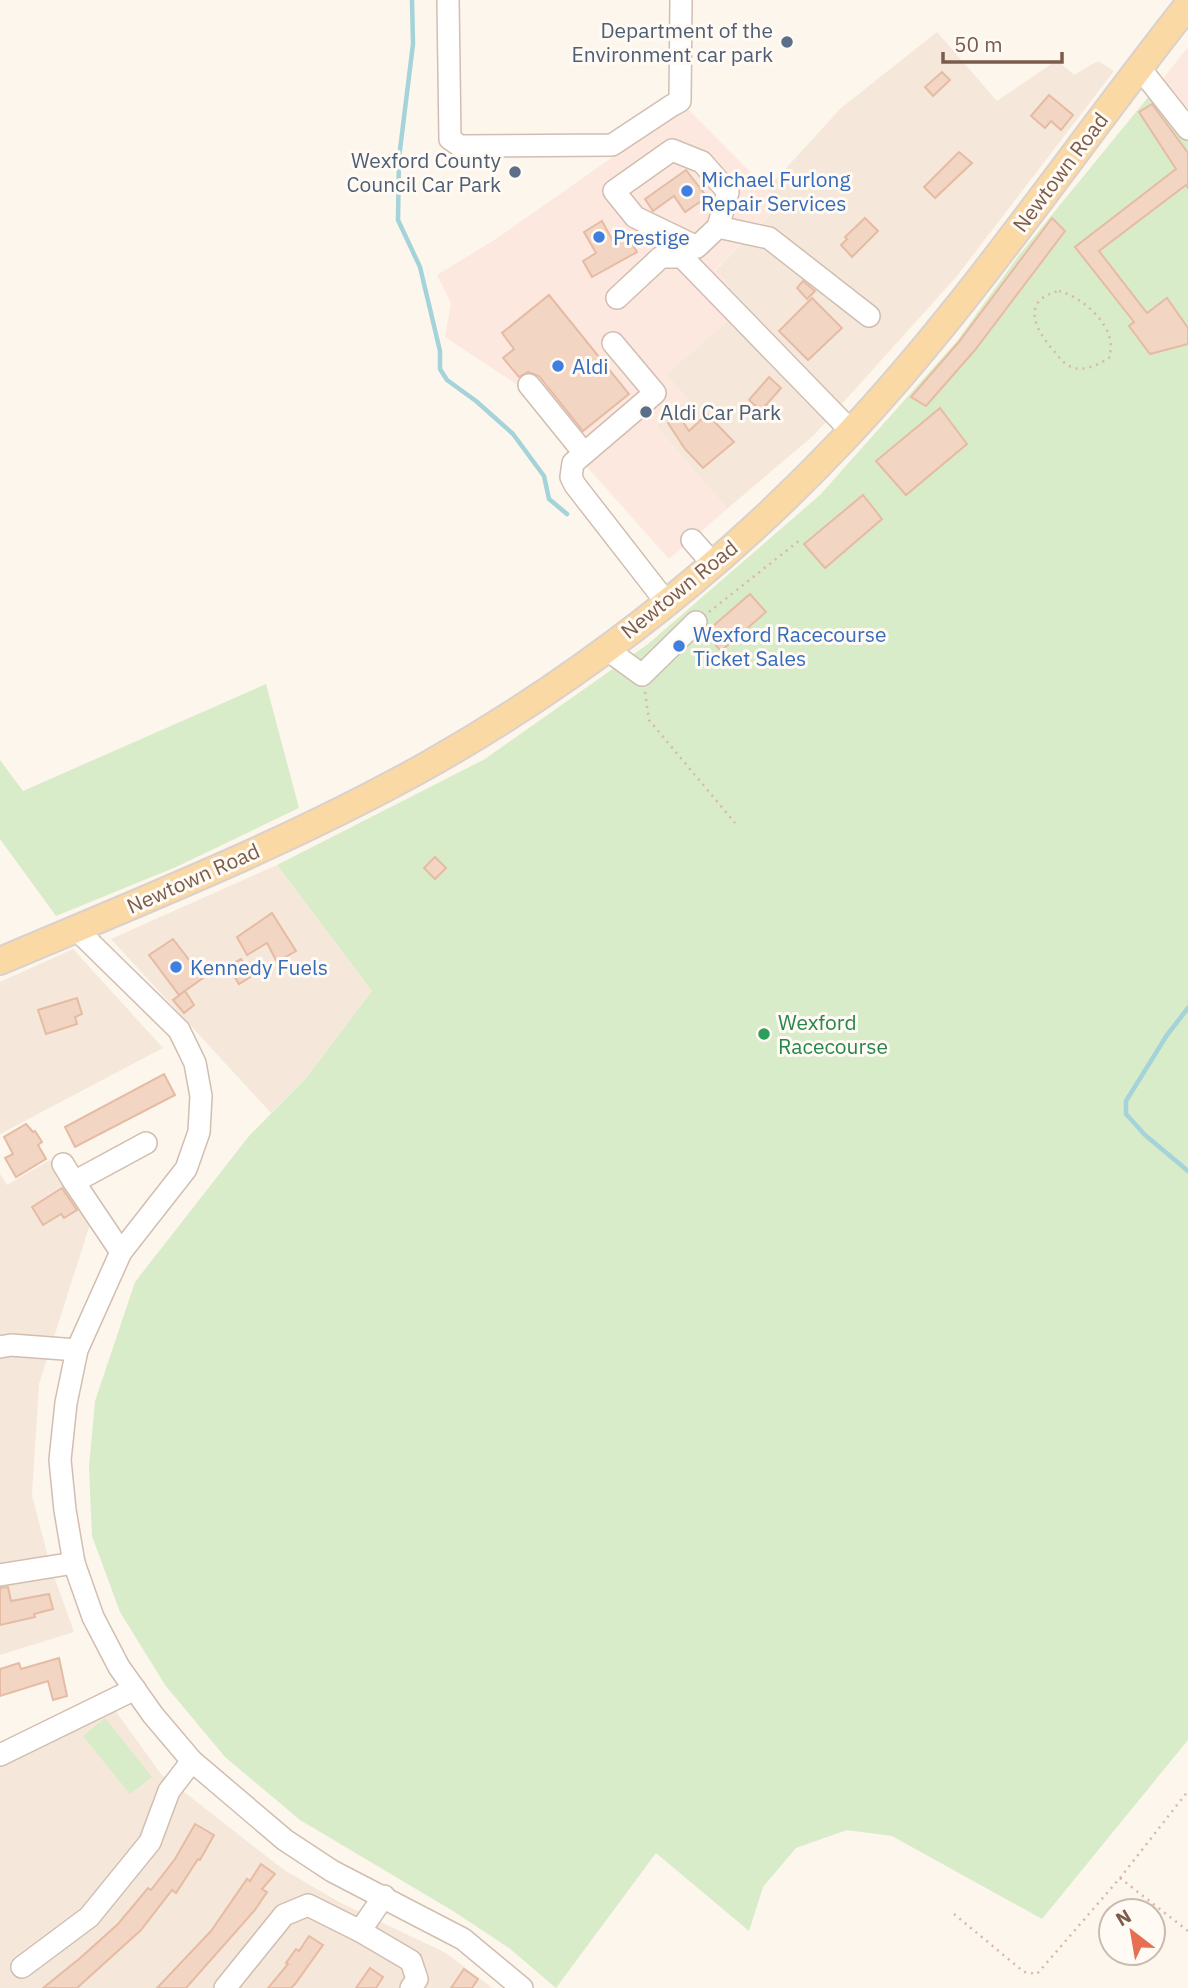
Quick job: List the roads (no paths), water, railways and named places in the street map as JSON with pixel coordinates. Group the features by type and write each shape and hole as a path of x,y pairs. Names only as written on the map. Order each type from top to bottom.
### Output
{"main road":[{"name":"Newtown Road","path":"0,961 250,854 427,765 537,696 666,602 752,530 851,431 948,318 1139,67 1183,20"}],"street":[{"path":"449,0 450,139 460,146 612,145 680,101 681,0"},
{"path":"1139,67 1188,129"},
{"path":"672,149 702,162 728,192 718,227 697,247 635,217 614,191 672,149"},
{"path":"718,227 769,238 869,316"},
{"path":"617,298 661,257 682,257 851,431"},
{"path":"613,343 655,393 573,463 571,477 666,602"},
{"path":"529,385 584,453"},
{"path":"692,540 713,564"},
{"path":"605,648 642,675 696,622"},
{"path":"76,929 179,1030 195,1063 201,1096 200,1132 186,1169 121,1252 77,1350 66,1403 60,1460 65,1510 74,1563 93,1617 119,1667 153,1715 192,1761 285,1840 332,1871 463,1939 522,1988"},
{"path":"121,1252 68,1173 146,1143"},
{"path":"0,1347 11,1345 77,1350"},
{"path":"0,1575 74,1563"},
{"path":"0,1755 135,1689"},
{"path":"22,1967 89,1917 150,1842 169,1791 192,1761"},
{"path":"360,1931 384,1896"},
{"path":"225,1988 284,1915 308,1905 411,1961 416,1979 411,1988"}],"waterway":[{"path":"412,0 413,44 399,158 398,220 420,267 440,351 440,369 447,380 476,401 513,434 544,476 549,499 567,514"},
{"path":"1188,1008 1167,1035 1126,1101 1126,1114 1145,1135 1188,1171"}],"place":[{"name":"Department of the Environment car park","path":"787,42"},
{"name":"Wexford County Council Car Park","path":"515,172"},
{"name":"Michael Furlong Repair Services","path":"687,191"},
{"name":"Prestige","path":"599,237"},
{"name":"Aldi","path":"558,366"},
{"name":"Aldi Car Park","path":"646,412"},
{"name":"Wexford Racecourse Ticket Sales","path":"679,646"},
{"name":"Kennedy Fuels","path":"176,967"},
{"name":"Wexford Racecourse","path":"764,1034"}]}
